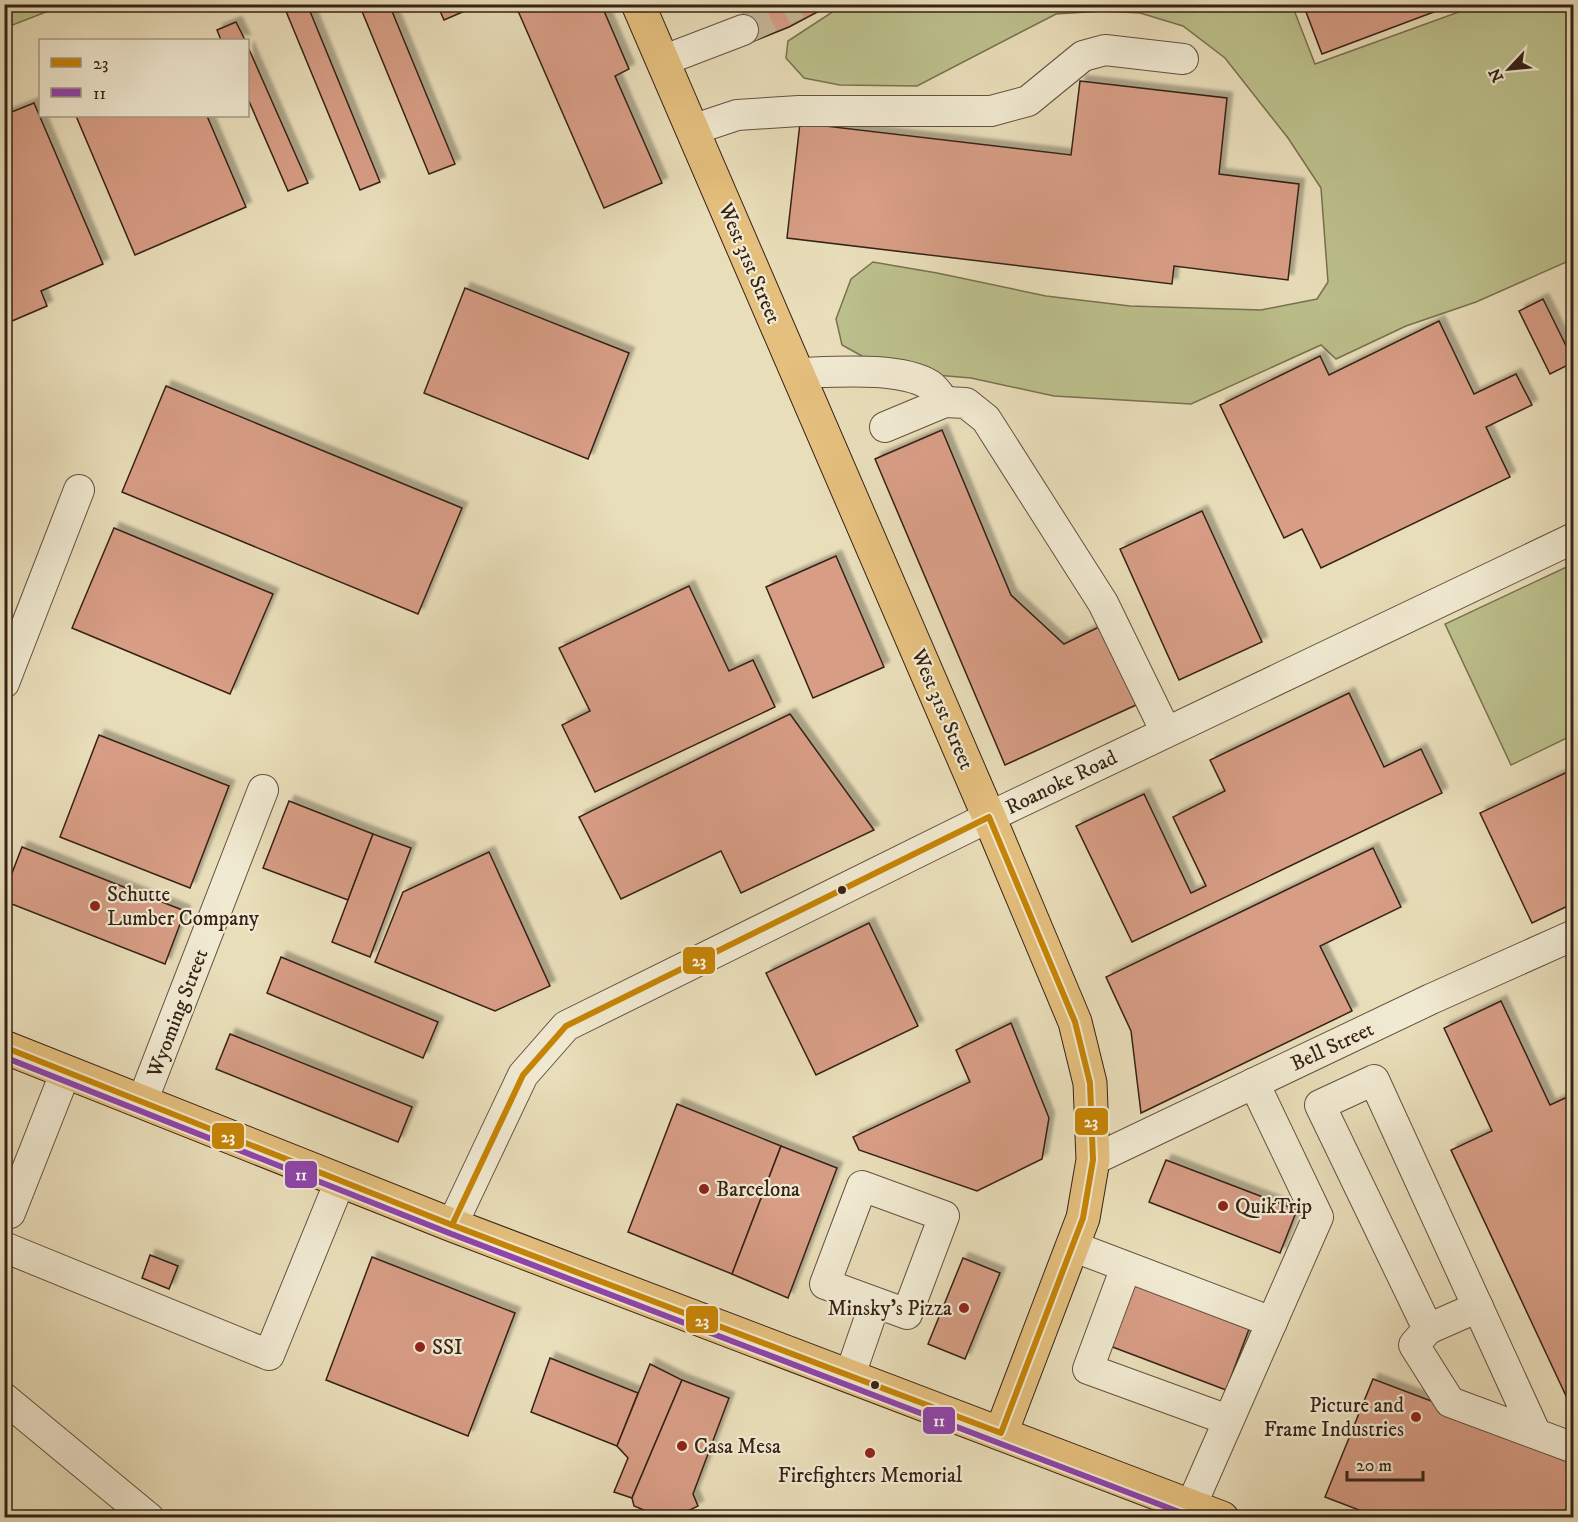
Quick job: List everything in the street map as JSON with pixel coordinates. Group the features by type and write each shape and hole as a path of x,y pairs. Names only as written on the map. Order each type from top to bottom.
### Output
{"main road":[{"name":"West 31st Street","path":"638,4 989,817 1075,1022 1090,1083 1092,1160 1083,1218 1001,1433"},
{"path":"4,1047 452,1225 1222,1518"}],"street":[{"path":"662,61 743,30"},
{"path":"692,130 737,116 799,111 991,111 1028,101 1083,56 1105,50 1183,59"},
{"path":"797,373 854,371 911,376 932,386 945,402"},
{"path":"885,427 945,402 966,403 986,419 1103,603 1166,732"},
{"path":"4,683 79,490"},
{"name":"Roanoke Road","path":"452,1225 523,1075 566,1026 989,817 1574,538"},
{"name":"Wyoming Street","path":"142,1102 263,790"},
{"name":"Bell Street","path":"1092,1160 1319,1052 1574,935"},
{"path":"1319,1052 1340,1096"},
{"path":"10,1213 66,1071"},
{"path":"1428,1329 1320,1105 1374,1080 1536,1434"},
{"path":"1191,1506 1318,1217 1254,1083"},
{"path":"4,1247 269,1355 340,1181"},
{"path":"862,1186 944,1216 907,1314 875,1303 825,1284 862,1186"},
{"path":"1072,1246 1272,1322"},
{"path":"1126,1267 1088,1369 1228,1420"},
{"path":"850,1375 875,1303"},
{"path":"1478,1306 1428,1329 1414,1346 1450,1402 1574,1448"},
{"path":"4,1398 149,1518"}],"green space":[{"path":"5,4 64,4 64,5 5,28"},
{"path":"843,5 1292,5 1315,64 1478,5 1573,5 1573,259 1476,302 1406,326 1336,359 1321,345 1191,404 1054,396 971,378 912,373 869,360 842,345 836,319 851,279 873,262 1046,296 1130,306 1261,310 1317,299 1328,282 1321,188 1288,138 1225,58 1183,26 1140,13 1102,11 1056,14 917,86 840,85 804,78 786,58 788,41"},
{"path":"1573,564 1573,735 1511,765 1445,624"}],"building":[{"path":"283,4 307,4 380,182 360,190"},
{"path":"359,4 389,4 455,164 429,174"},
{"path":"437,4 481,4 444,20"},
{"path":"515,4 601,4 629,69 615,76 662,183 604,208"},
{"path":"769,4 819,4 823,9 789,27 749,43 737,17"},
{"path":"1303,4 1455,4 1322,54"},
{"path":"236,22 244,39 221,39 217,30"},
{"path":"249,49 308,183 288,191 249,101"},
{"path":"1080,81 1227,98 1219,174 1299,184 1288,280 1174,266 1172,284 787,238 800,123 1071,155"},
{"path":"34,103 103,264 41,291 47,306 5,324 4,115"},
{"path":"76,117 207,117 246,207 135,255"},
{"path":"465,288 629,353 588,459 424,393"},
{"path":"1543,299 1574,362 1550,374 1519,311"},
{"path":"1439,321 1474,394 1516,374 1532,405 1486,427 1510,477 1321,568 1302,529 1284,538 1220,405 1320,356 1329,375"},
{"path":"166,386 462,508 418,614 122,492"},
{"path":"942,430 1011,595 1064,644 1103,625 1136,705 1005,765 875,459"},
{"path":"1202,511 1262,642 1179,680 1120,549"},
{"path":"114,528 273,594 230,694 72,628"},
{"path":"836,556 884,667 813,698 766,587"},
{"path":"689,586 729,671 753,660 775,707 595,792 562,725 590,711 559,648"},
{"path":"1349,693 1384,767 1421,749 1442,793 1132,942 1076,826 1144,794 1191,893 1206,886 1173,817 1225,791 1210,760"},
{"path":"790,714 874,830 741,893 721,851 621,899 579,817"},
{"path":"99,735 229,786 190,888 60,837"},
{"path":"1574,769 1574,903 1532,923 1480,813"},
{"path":"289,801 373,834 348,900 263,868"},
{"path":"373,834 411,848 370,957 332,942"},
{"name":"Schutte Lumber Company","path":"22,847 185,911 165,964 4,901 4,894"},
{"path":"1373,848 1401,907 1320,946 1352,1011 1141,1113 1131,1031 1106,977"},
{"path":"489,852 550,986 495,1011 375,962 403,892"},
{"path":"869,923 918,1026 816,1075 766,973"},
{"path":"281,957 438,1022 423,1058 267,993"},
{"path":"1501,1001 1550,1105 1574,1094 1574,1401 1567,1398 1451,1150 1492,1131 1444,1028"},
{"path":"1011,1023 1049,1118 1042,1159 977,1191 859,1150 853,1137 970,1082 956,1050"},
{"path":"230,1034 412,1107 398,1142 216,1069"},
{"name":"Barcelona","path":"677,1104 781,1146 732,1274 628,1232"},
{"path":"781,1146 837,1168 788,1298 732,1274"},
{"name":"QuikTrip","path":"1166,1160 1297,1210 1280,1253 1149,1202"},
{"path":"150,1255 178,1266 169,1289 142,1278"},
{"name":"SSI","path":"372,1257 515,1313 468,1436 326,1380"},
{"name":"Minsky's Pizza","path":"963,1258 1000,1273 965,1359 928,1344"},
{"path":"1135,1279 1251,1324 1226,1390 1110,1346"},
{"path":"550,1358 638,1393 617,1446 531,1412"},
{"path":"650,1364 682,1380 632,1498 614,1492 628,1458 617,1446"},
{"name":"Picture and Frame Industries","path":"1373,1379 1574,1455 1574,1518 1380,1518 1325,1497"},
{"name":"Casa Mesa","path":"682,1380 729,1398 693,1494 698,1506 674,1518 663,1518 634,1506 632,1498"}],"tunnel":[{"path":"743,30 797,4"}],"transit line":[{"name":"23","path":"989,817 1075,1022 1090,1083 1093,1160 1083,1218 1001,1433 452,1225 523,1075 566,1026 989,817"},
{"name":"23","path":"4,1047 452,1225"},
{"name":"11","path":"4,1057 449,1233 1195,1518"}],"place":[{"name":"Schutte Lumber Company","path":"95,906"},
{"name":"Barcelona","path":"704,1189"},
{"name":"QuikTrip","path":"1223,1206"},
{"name":"Minsky's Pizza","path":"964,1308"},
{"name":"SSI","path":"420,1347"},
{"name":"Picture and Frame Industries","path":"1416,1417"},
{"name":"Casa Mesa","path":"682,1446"},
{"name":"Firefighters Memorial","path":"870,1453"}]}
